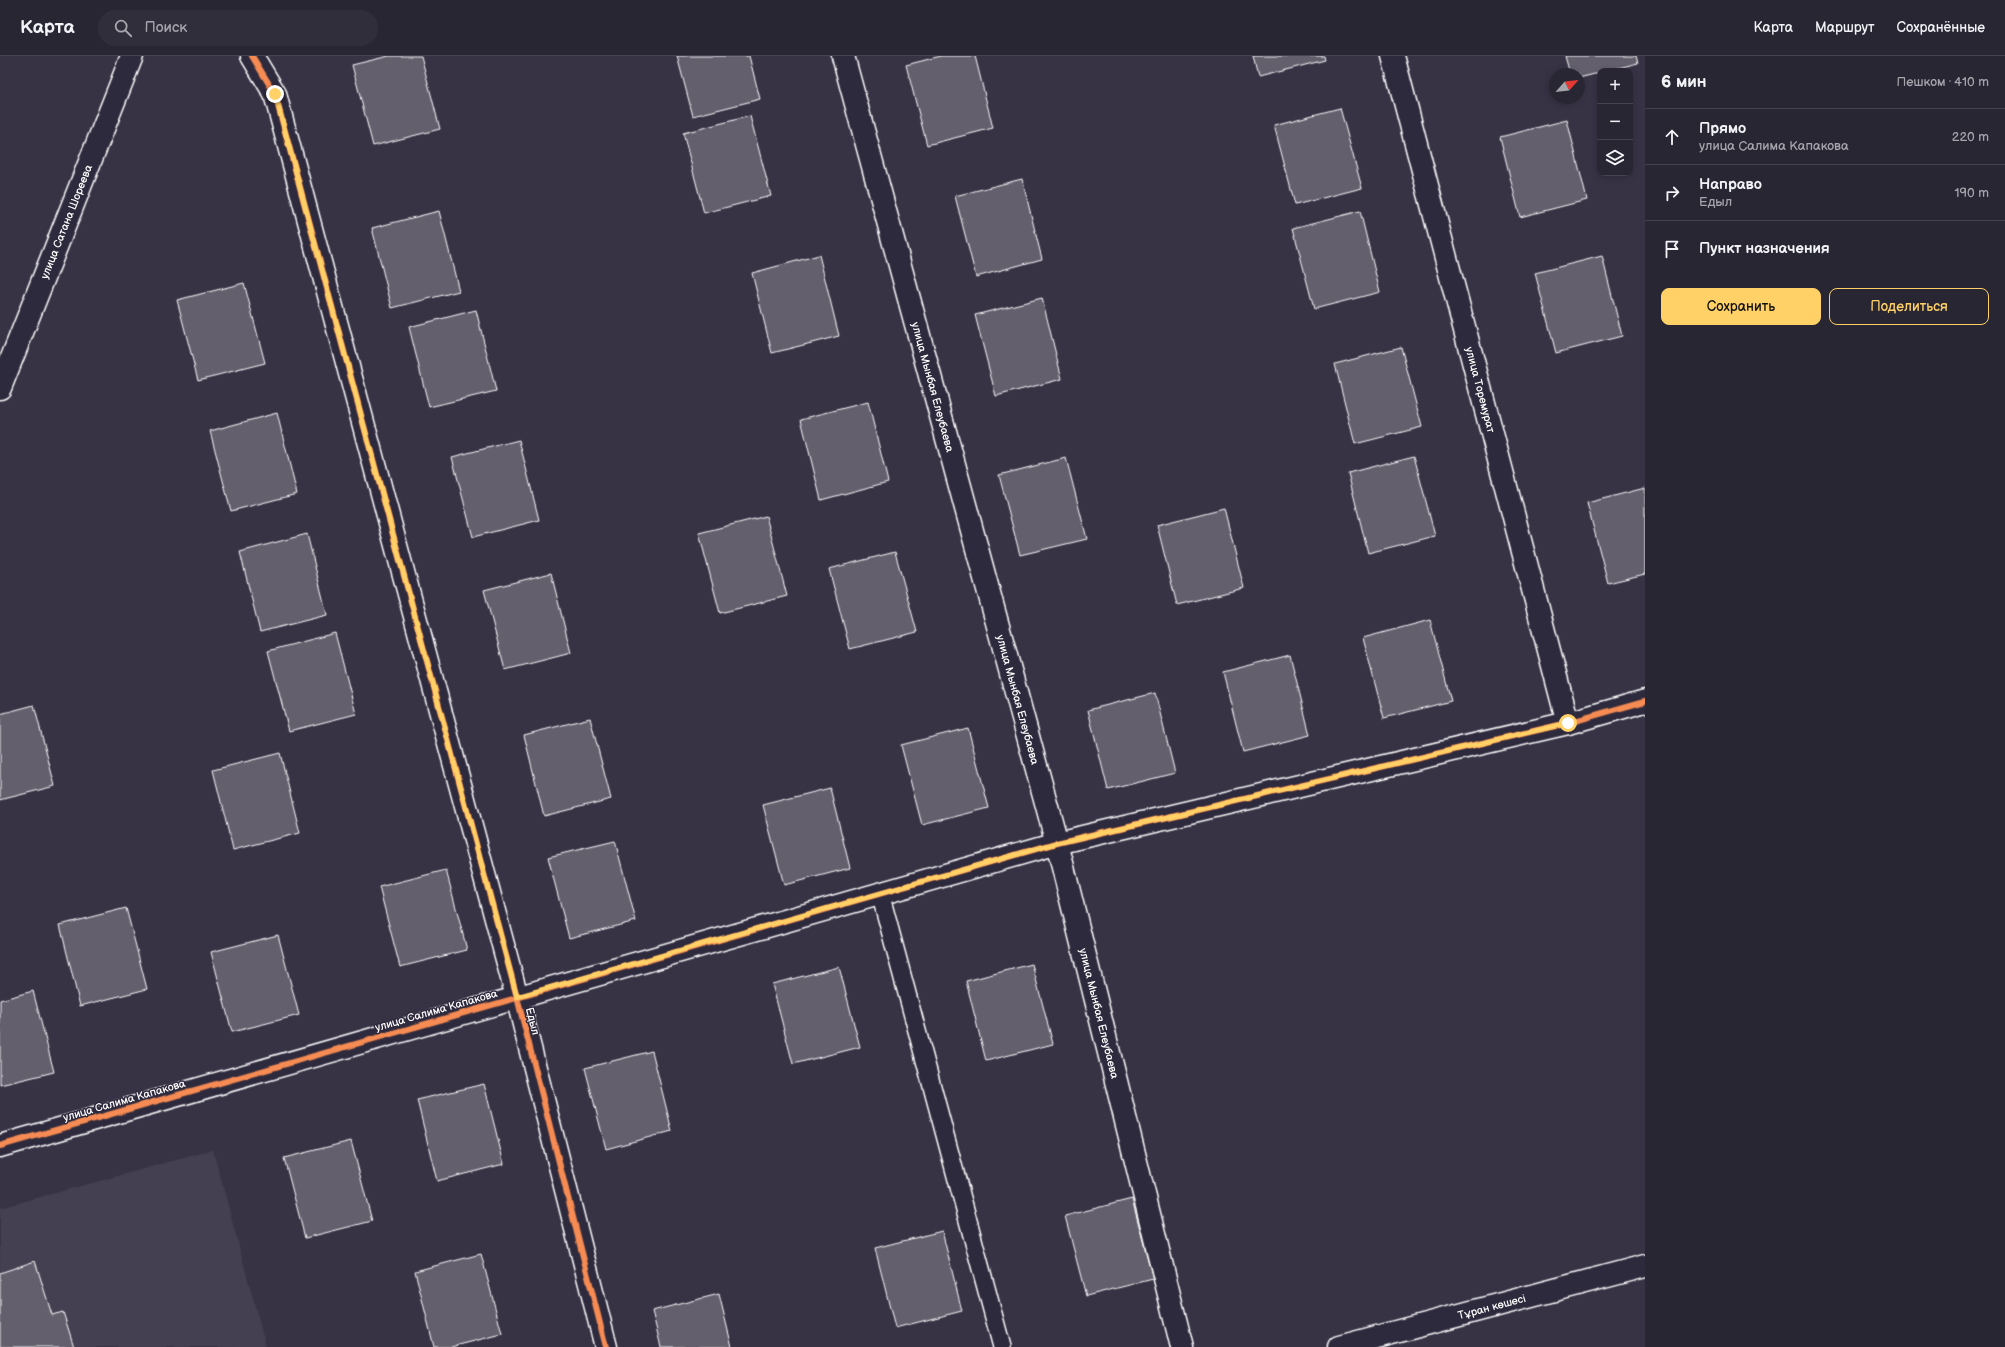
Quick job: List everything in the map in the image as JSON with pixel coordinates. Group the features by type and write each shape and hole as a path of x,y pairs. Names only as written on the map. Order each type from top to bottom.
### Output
{"street":[{"name":"улица Сатана Шореева","path":"0,388 132,56"},
{"name":"Едыл","path":"252,56 275,94 517,997 606,1347"},
{"name":"улица Мынбая Елеубаева","path":"843,56 1057,843 1182,1347"},
{"name":"улица Торемурат","path":"1393,56 1568,723"},
{"name":"улица Салима Капакова","path":"0,1146 1057,843 1568,723 1645,701"},
{"name":"Тұран көшесі","path":"1339,1347 1645,1266"}],"lane":[{"path":"880,893 1002,1347"}],"shaded area":[{"path":"213,1150 266,1347 0,1347 0,1208"}],"building":[{"path":"389,56 421,56 440,129 373,146 352,65"},
{"path":"677,56 749,56 760,99 693,116"},
{"path":"941,56 975,56 993,128 927,145 906,65"},
{"path":"1253,56 1324,56 1325,60 1258,77"},
{"path":"1565,56 1636,56 1638,63 1618,68 1597,68 1597,73 1585,76 1585,68 1568,68"},
{"path":"1340,108 1362,188 1295,205 1274,125"},
{"path":"750,116 771,196 704,213 683,133"},
{"path":"1567,120 1587,200 1520,217 1500,137"},
{"path":"1022,179 1042,259 976,277 955,196"},
{"path":"439,211 459,291 392,308 372,228"},
{"path":"1360,211 1380,292 1314,309 1293,228"},
{"path":"819,255 839,336 772,353 752,273"},
{"path":"1602,256 1622,336 1556,353 1535,273"},
{"path":"244,283 265,363 198,380 177,300"},
{"path":"1042,298 1062,379 996,396 975,315"},
{"path":"476,310 496,391 429,407 409,327"},
{"path":"1401,347 1422,427 1355,444 1335,364"},
{"path":"868,402 888,482 821,500 801,419"},
{"path":"277,413 297,494 231,511 210,431"},
{"path":"519,440 539,520 473,537 452,457"},
{"path":"1414,456 1435,536 1368,553 1348,473"},
{"path":"1066,458 1087,539 1020,555 999,475"},
{"path":"1645,488 1645,574 1608,583 1587,503"},
{"path":"1224,508 1244,588 1177,605 1157,525"},
{"path":"766,516 787,596 720,613 699,533"},
{"path":"307,534 327,615 260,632 240,552"},
{"path":"895,552 917,632 850,649 829,569"},
{"path":"551,573 571,653 505,670 484,590"},
{"path":"1430,620 1451,701 1384,718 1363,638"},
{"path":"335,633 356,714 289,731 268,651"},
{"path":"1290,655 1310,735 1243,752 1223,672"},
{"path":"1155,693 1175,773 1108,790 1088,710"},
{"path":"34,705 55,786 0,800 0,714"},
{"path":"590,718 611,799 544,816 524,735"},
{"path":"968,728 989,808 922,825 901,745"},
{"path":"280,753 300,833 233,850 213,770"},
{"path":"830,788 850,868 784,885 763,805"},
{"path":"615,841 636,921 569,938 548,857"},
{"path":"446,870 467,950 400,967 379,887"},
{"path":"126,908 147,989 80,1006 60,925"},
{"path":"278,935 299,1015 232,1032 211,952"},
{"path":"1032,964 1053,1044 986,1061 966,981"},
{"path":"839,967 860,1047 793,1064 772,984"},
{"path":"33,991 54,1072 0,1085 0,1000"},
{"path":"652,1051 672,1131 606,1149 585,1068"},
{"path":"484,1084 504,1164 437,1181 417,1100"},
{"path":"351,1141 372,1221 305,1238 284,1158"},
{"path":"1132,1199 1153,1279 1086,1296 1065,1216"},
{"path":"942,1231 962,1311 895,1328 875,1248"},
{"path":"481,1254 502,1334 451,1347 434,1347 415,1271"},
{"path":"35,1261 52,1315 63,1312 74,1347 0,1347 0,1273"},
{"path":"719,1294 732,1347 661,1347 652,1311"}],"cycle path":[{"path":"252,56 275,94 517,997 606,1347"},
{"path":"0,1146 1057,843 1568,723 1645,701"}],"route":[{"path":"275,94 517,997 1057,843 1568,723"}]}
